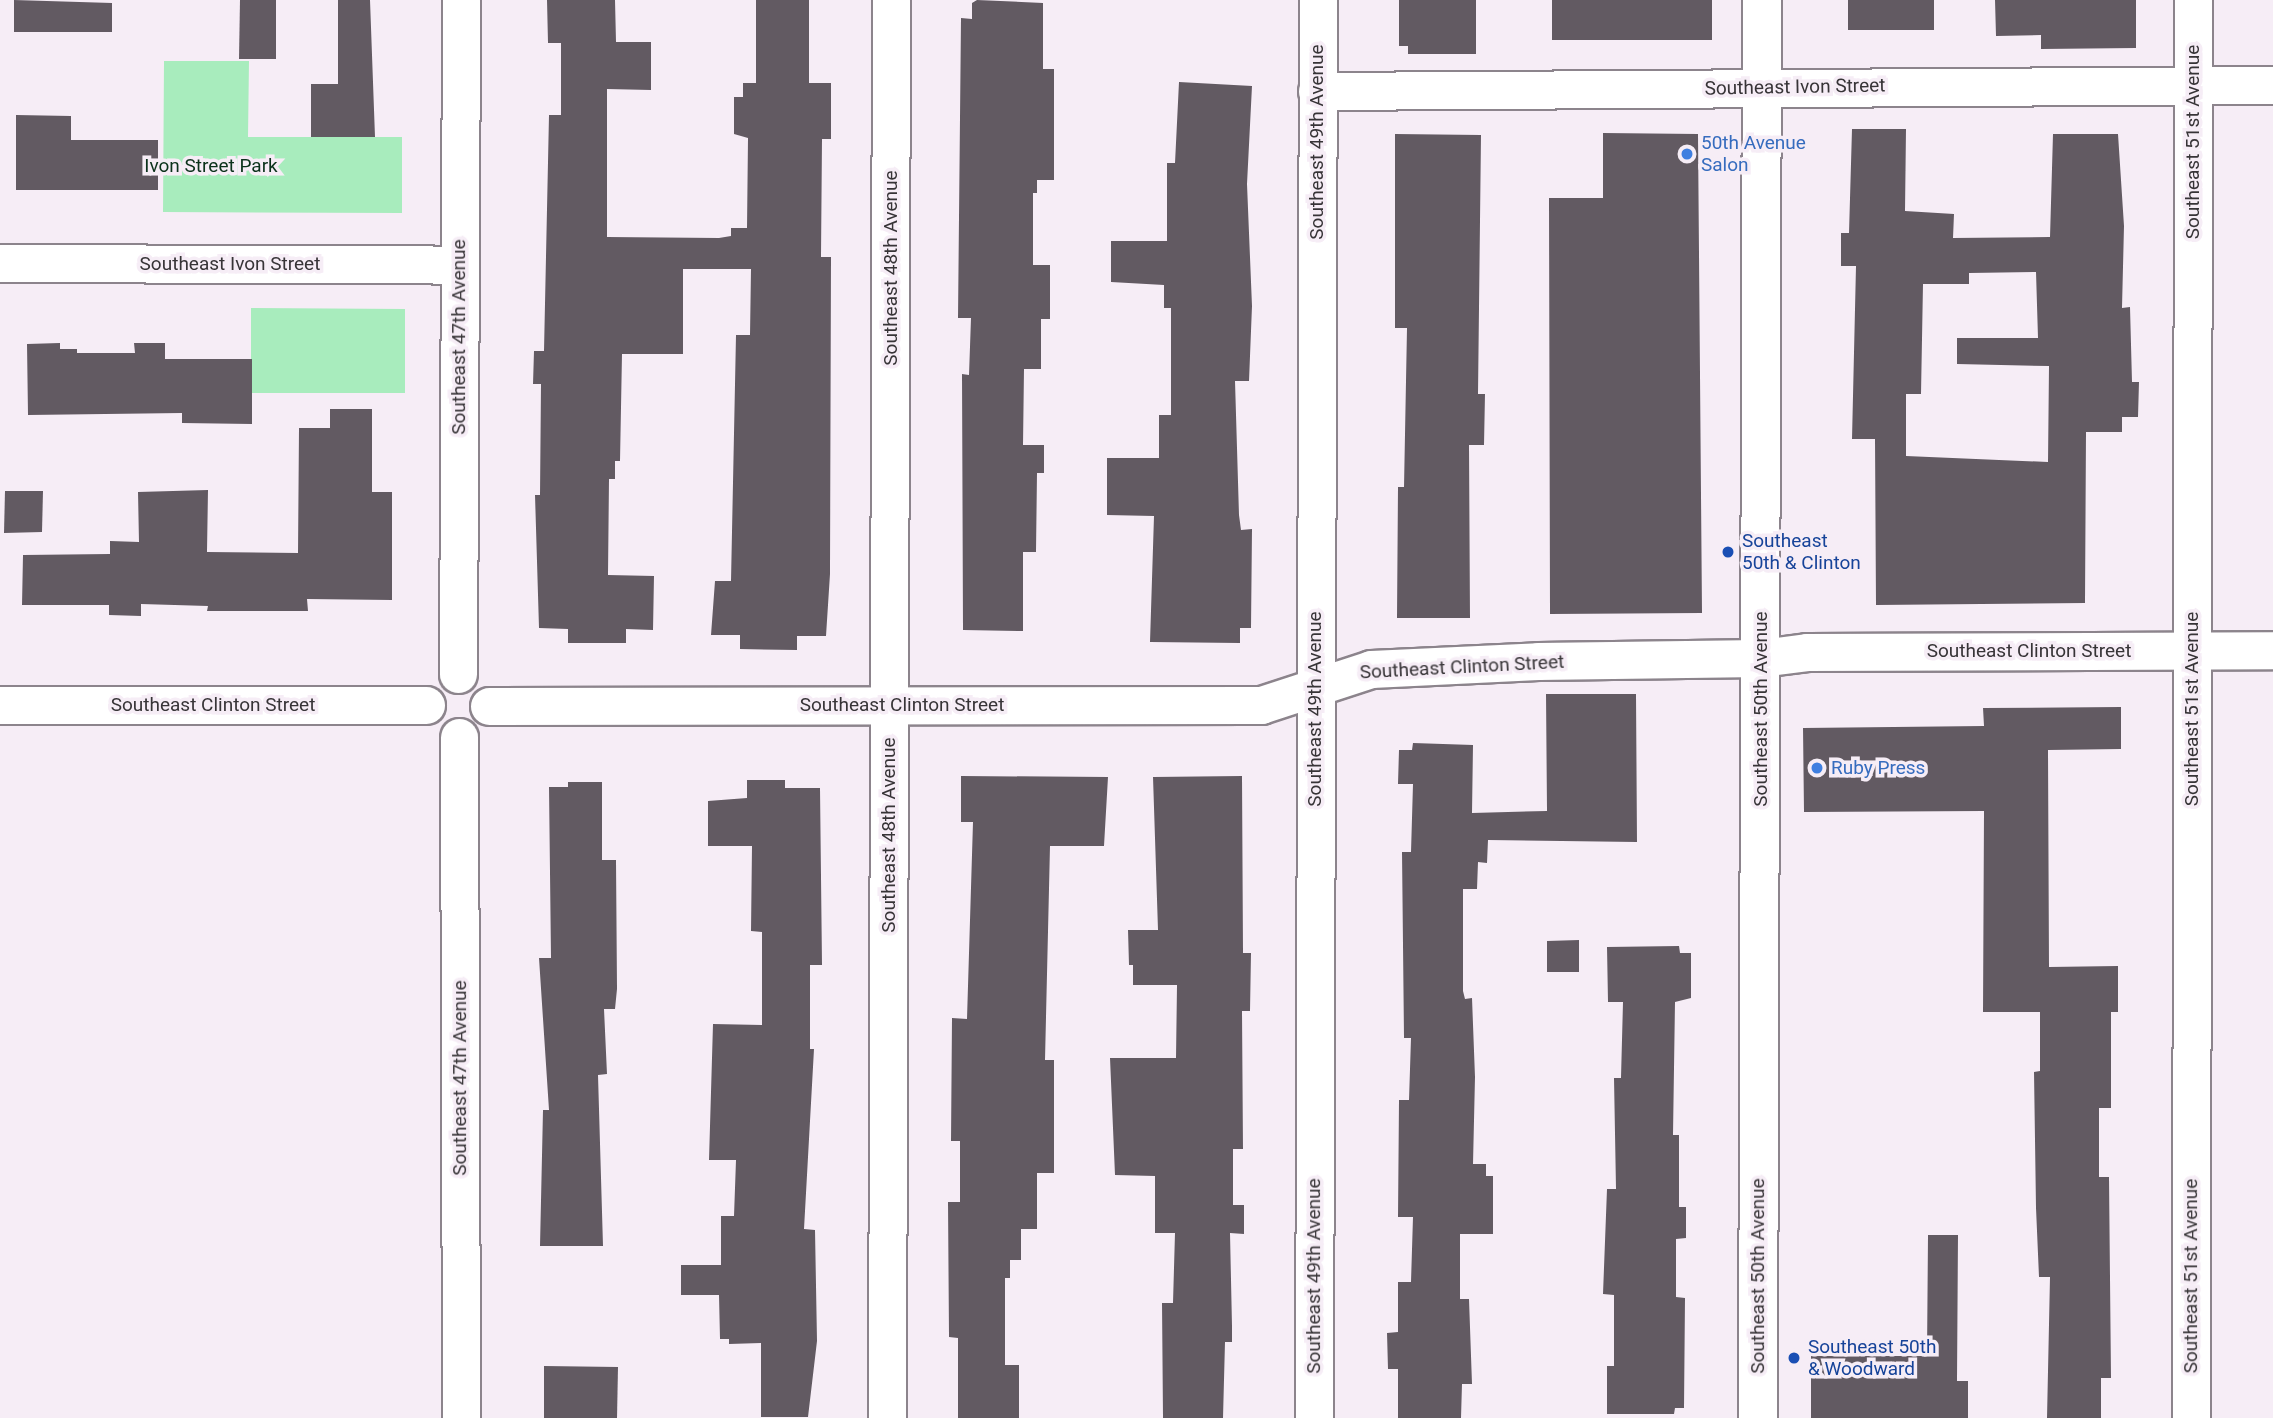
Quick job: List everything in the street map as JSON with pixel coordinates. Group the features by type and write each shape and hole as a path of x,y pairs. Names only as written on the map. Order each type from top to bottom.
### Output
{"main road":[{"name":"Southeast 50th Avenue","path":"1758,1418 1762,0"}],"street":[{"name":"Southeast 47th Avenue","path":"458,674 461,0"},
{"name":"Southeast 48th Avenue","path":"887,1418 891,0"},
{"name":"Southeast 49th Avenue","path":"1314,1418 1318,0"},
{"name":"Southeast 51st Avenue","path":"2191,1418 2193,0"},
{"name":"Southeast Ivon Street","path":"1317,91 1762,86 2273,85"},
{"name":"Southeast Ivon Street","path":"0,263 460,265"},
{"name":"Southeast Clinton Street","path":"489,706 1261,705 1371,669 1538,661 1761,657 1807,652 2273,650"},
{"path":"458,674 481,685 489,706 480,728 459,737 437,730 426,705 435,683 458,674"},
{"name":"Southeast Clinton Street","path":"0,705 426,705"},
{"name":"Southeast 47th Avenue","path":"459,737 461,1418"}],"green space":[{"name":"Ivon Street Park","path":"164,61 249,61 248,137 402,137 402,213 163,212"},
{"path":"251,308 405,309 405,393 251,393"}],"building":[{"path":"14,0 112,3 112,32 14,32"},
{"path":"240,0 276,0 276,59 239,59"},
{"path":"338,0 370,0 375,137 311,137 311,84 338,84"},
{"path":"547,0 615,0 616,42 651,42 651,90 607,89 607,237 719,238 731,236 731,228 747,228 748,138 734,134 734,97 743,97 743,83 756,83 756,0 809,0 809,83 831,83 831,139 822,139 821,257 831,257 830,574 826,636 797,636 797,650 740,649 740,635 711,635 715,581 731,581 736,335 750,335 751,269 683,269 683,354 622,354 620,461 615,461 615,479 609,479 608,575 654,576 653,630 626,629 626,643 568,643 568,629 539,628 535,495 540,495 541,384 533,384 534,351 544,351 549,115 561,115 561,43 548,43"},
{"path":"977,0 1043,3 1043,69 1054,69 1054,180 1037,180 1037,193 1033,193 1033,265 1050,265 1050,319 1041,319 1041,369 1024,369 1023,445 1044,445 1044,473 1037,473 1036,552 1023,552 1023,631 963,630 962,374 969,375 971,318 958,318 961,18 972,19 972,3"},
{"path":"1399,0 1476,0 1476,54 1408,54 1408,46 1399,46"},
{"path":"1552,0 1712,0 1712,40 1552,40"},
{"path":"1848,0 1934,0 1934,30 1848,30"},
{"path":"1995,0 2136,0 2136,48 2041,49 2041,35 1996,36"},
{"path":"1179,82 1252,86 1247,184 1252,306 1249,381 1235,381 1239,515 1241,530 1252,529 1251,628 1240,628 1240,643 1150,642 1154,516 1107,515 1107,458 1159,458 1159,415 1171,415 1171,308 1164,308 1164,285 1111,282 1111,241 1167,241 1167,163 1175,163"},
{"path":"16,115 71,116 71,140 158,140 158,190 16,190"},
{"path":"1852,129 1906,129 1905,211 1954,214 1953,238 2050,237 2053,134 2118,134 2124,226 2122,308 2130,307 2132,382 2139,382 2138,417 2122,417 2122,432 2086,432 2085,603 1876,605 1875,439 1852,439 1856,266 1841,266 1841,233 1849,233","holes":["2036,272 2038,338 1957,338 1957,364 2049,366 2048,462 1906,456 1906,394 1921,394 1923,284 1969,284 1969,273"]},
{"path":"1603,133 1698,134 1702,613 1550,614 1549,198 1603,198"},
{"path":"1395,134 1481,135 1478,394 1485,394 1484,445 1469,445 1470,618 1397,618 1398,487 1404,487 1407,328 1395,328"},
{"path":"60,343 60,349 77,349 77,353 135,353 134,343 165,343 165,359 252,359 252,424 182,423 182,413 28,415 27,344"},
{"path":"330,409 372,409 372,492 392,492 392,600 307,599 308,611 207,611 208,606 141,604 141,616 109,615 109,605 22,605 23,555 110,554 110,541 139,542 138,492 208,490 207,552 298,553 299,428 330,428"},
{"path":"5,491 43,491 42,532 4,533"},
{"path":"1546,694 1636,694 1637,842 1488,840 1487,863 1478,862 1477,889 1463,889 1463,991 1465,999 1472,998 1475,1077 1473,1164 1486,1164 1486,1176 1493,1176 1493,1234 1460,1234 1460,1299 1469,1299 1472,1384 1462,1384 1461,1418 1398,1418 1398,1369 1388,1369 1387,1333 1398,1332 1398,1282 1411,1282 1413,1217 1398,1217 1399,1100 1409,1100 1411,1038 1404,1038 1402,852 1411,852 1413,784 1398,784 1399,750 1412,750 1413,743 1473,745 1472,813 1547,811"},
{"path":"2121,707 2121,749 2048,750 2049,967 2118,966 2118,1012 2111,1012 2111,1108 2099,1108 2099,1177 2109,1177 2111,1378 2101,1378 2101,1418 2047,1418 2050,1277 2039,1277 2036,1208 2034,1072 2040,1071 2040,1012 1983,1012 1984,811 1804,812 1803,728 1984,726 1983,708"},
{"path":"961,776 1108,777 1104,846 1050,846 1045,1060 1054,1060 1054,1173 1037,1173 1037,1229 1021,1229 1021,1260 1010,1260 1010,1278 1005,1278 1005,1365 1019,1365 1019,1418 958,1418 958,1338 949,1337 948,1202 960,1202 960,1141 951,1141 952,1018 967,1019 973,822 961,822"},
{"path":"1242,776 1243,953 1251,953 1250,1011 1242,1011 1243,1149 1233,1149 1233,1205 1244,1205 1244,1234 1230,1233 1232,1342 1225,1342 1223,1418 1163,1418 1162,1303 1173,1303 1175,1233 1155,1233 1155,1176 1115,1175 1110,1058 1176,1058 1177,985 1133,985 1133,965 1129,965 1128,930 1158,930 1153,777"},
{"path":"747,780 785,780 785,788 820,788 822,965 810,965 810,1049 814,1049 804,1229 815,1230 817,1341 808,1417 761,1417 761,1343 729,1344 729,1339 720,1339 719,1295 681,1295 681,1265 721,1265 721,1216 734,1216 736,1160 709,1160 713,1024 762,1025 762,932 751,931 752,846 708,846 708,801 747,798"},
{"path":"568,782 602,782 602,860 616,860 617,989 615,1009 604,1009 607,1074 598,1075 603,1246 540,1246 543,1110 549,1110 539,958 551,958 549,787 568,787"},
{"path":"1579,940 1579,972 1547,972 1547,941"},
{"path":"1679,946 1680,953 1691,953 1691,998 1675,1002 1673,1135 1679,1135 1679,1207 1686,1207 1686,1238 1676,1239 1676,1297 1685,1298 1684,1408 1675,1408 1674,1414 1607,1414 1607,1366 1614,1366 1614,1295 1603,1294 1607,1189 1616,1189 1614,1078 1621,1078 1623,1002 1608,1002 1607,947"},
{"path":"1928,1235 1958,1235 1957,1381 1968,1381 1968,1418 1811,1418 1811,1356 1927,1356"},
{"path":"544,1366 618,1367 617,1418 544,1418"}],"place":[{"name":"50th Avenue Salon","path":"1687,154"},
{"name":"Southeast 50th & Clinton","path":"1728,552"},
{"name":"Ruby Press","path":"1817,768"},
{"name":"Southeast 50th & Woodward","path":"1794,1358"}]}
